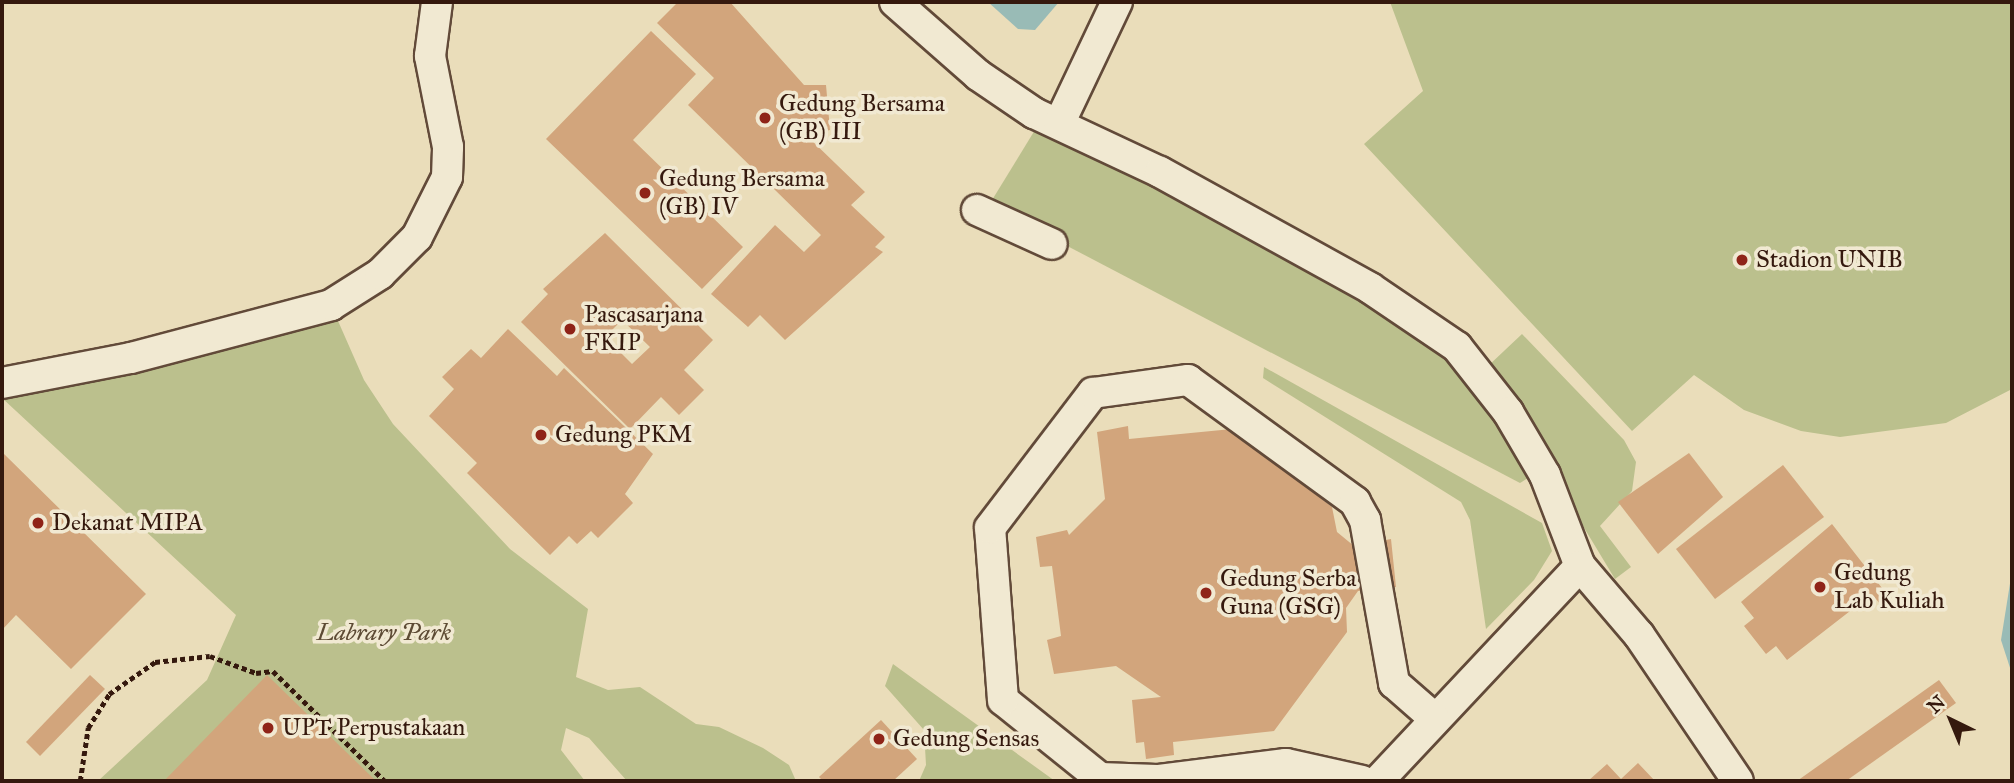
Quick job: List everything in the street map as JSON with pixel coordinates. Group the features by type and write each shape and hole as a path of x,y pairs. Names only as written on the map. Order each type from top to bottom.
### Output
{"lane":[{"path":"2,383 131,358 331,305 380,274 417,237 447,177 448,147 430,56 437,2"},
{"path":"895,2 978,75 1059,124 1160,172 1370,288 1457,347 1508,412 1545,475 1580,566 1639,635 1738,781"},
{"path":"1059,124 1117,2"},
{"path":"977,210 1052,244"},
{"path":"1362,781 1286,764 1157,780 1100,778 1003,700 990,528 1093,393 1188,380 1355,502 1365,520 1394,683 1434,718"},
{"path":"1378,781 1434,718 1580,566"}],"path":[{"path":"80,781 88,728 109,694 155,662 192,656 272,671 385,781"}],"green space":[{"name":"Stadion UNIB","path":"1390,2 2012,2 2012,389 1946,423 1840,437 1801,431 1744,410 1694,375 1632,431 1364,144 1423,91"},
{"path":"1038,125 1340,283 1473,374 1531,476 1520,483 989,205"},
{"name":"Labrary Park","path":"331,305 364,380 393,424 510,549 588,609 576,677 608,690 640,687 696,724 719,727 763,748 789,765 796,781 627,781 589,738 566,728 561,750 585,781 98,781 207,680 236,615 2,398 2,383"},
{"path":"1522,334 1624,440 1636,462 1632,491 1600,526 1631,567 1615,579 1487,367"},
{"path":"1264,367 1542,523 1552,551 1534,580 1486,629 1470,520 1461,502 1263,378"},
{"path":"893,664 1055,781 919,781 926,765 924,730 885,686"}],"water":[{"path":"988,2 1059,2 1035,30 1018,29"},
{"path":"2012,571 2012,674 2001,640"}],"building":[{"name":"Gedung Bersama (GB) III","path":"678,2 730,2 804,85 826,85 830,130 806,135 865,192 851,205 885,237 875,247 883,252 785,340 760,315 748,327 711,294 775,225 804,252 821,235 688,105 714,78 657,23"},
{"name":"Gedung Bersama (GB) IV","path":"651,31 696,74 633,140 743,247 702,289 546,139"},
{"name":"Pascasarjana FKIP","path":"605,233 713,340 684,370 704,390 679,415 661,397 630,429 521,322 548,294 543,289","holes":["622,320 650,347 632,364 605,337"]},
{"name":"Gedung PKM","path":"508,329 557,376 564,368 653,454 625,494 633,503 598,538 591,531 577,544 569,536 550,555 467,473 477,463 429,416 454,389 442,377 471,349 481,358"},
{"name":"Gedung Serba Guna (GSG)","path":"1128,426 1129,439 1232,429 1332,507 1337,532 1354,546 1391,539 1396,587 1358,591 1346,608 1347,632 1274,731 1173,742 1174,755 1146,759 1144,742 1136,743 1132,700 1161,697 1116,666 1054,674 1047,640 1061,636 1052,566 1040,567 1036,537 1067,530 1069,535 1105,499 1097,432"},
{"name":"Dekanat MIPA","path":"2,452 146,594 71,669 16,615 2,630"},
{"path":"1689,453 1723,497 1658,554 1618,502"},
{"path":"1783,465 1824,517 1715,599 1676,549"},
{"name":"Gedung Lab Kuliah","path":"1832,524 1889,597 1880,604 1872,594 1787,660 1776,646 1766,654 1744,626 1754,618 1741,602"},
{"path":"90,675 105,689 40,756 26,742"},
{"name":"UPT Perpustakaan","path":"267,675 376,781 164,781"},
{"path":"1939,680 1956,703 1846,781 1797,781"},
{"name":"Gedung Sensas","path":"881,720 917,759 893,781 823,781 819,777"},
{"path":"1638,763 1655,781 1588,781 1607,764 1621,779"}],"place":[{"name":"Gedung Bersama (GB) III","path":"765,118"},
{"name":"Gedung Bersama (GB) IV","path":"645,193"},
{"name":"Stadion UNIB","path":"1742,260"},
{"name":"Pascasarjana FKIP","path":"570,329"},
{"name":"Gedung PKM","path":"541,435"},
{"name":"Dekanat MIPA","path":"38,523"},
{"name":"Gedung Lab Kuliah","path":"1820,587"},
{"name":"Gedung Serba Guna (GSG)","path":"1206,593"},
{"name":"UPT Perpustakaan","path":"268,728"},
{"name":"Gedung Sensas","path":"879,739"}]}
